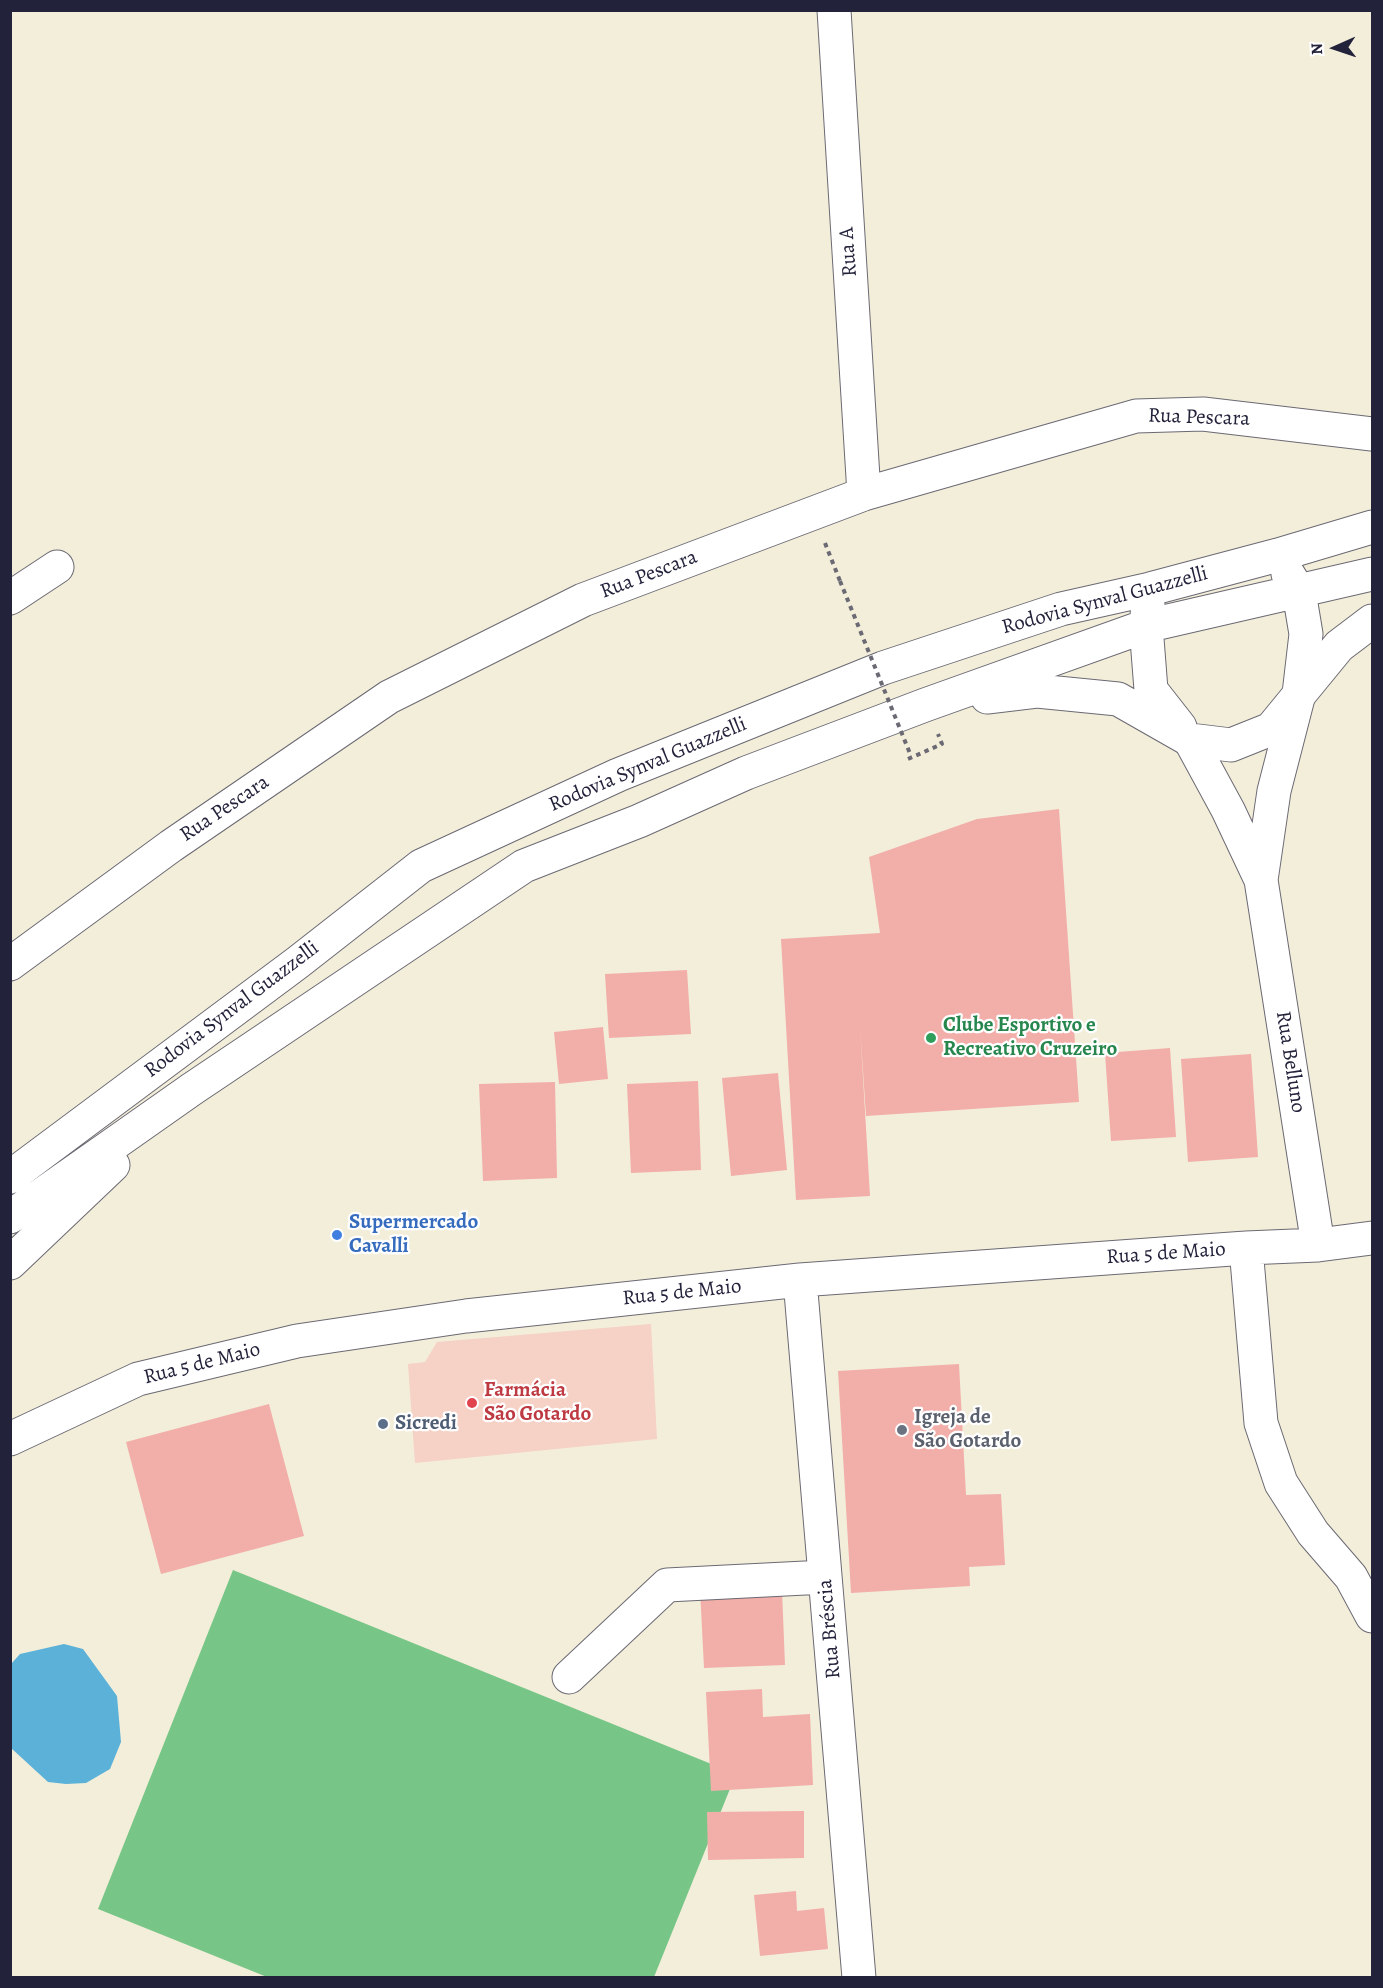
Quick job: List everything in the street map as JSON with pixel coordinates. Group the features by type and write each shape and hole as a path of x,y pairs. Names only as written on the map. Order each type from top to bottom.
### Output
{"main road":[{"name":"Rua A","path":"834,10 864,494"},
{"name":"Rua Pescara","path":"10,964 171,846 389,697 583,600 864,494 1136,416 1203,414 1372,434"},
{"name":"Rodovia Synval Guazzelli","path":"10,1177 297,963 421,866 618,775 883,668 1061,609 1150,589 1372,527"},
{"path":"1278,555 1299,592 1306,633 1299,694"},
{"path":"10,598 57,567"},
{"name":"Rodovia Synval Guazzelli","path":"10,1217 192,1089 524,866 639,821 746,773 925,705 1146,626 1372,574"},
{"path":"1150,589 1146,626 1151,690 1190,740"},
{"path":"925,705 1038,691 1118,699 1190,740 1231,745 1271,729 1339,646 1372,621"},
{"name":"Rua Belluno","path":"1261,880 1274,791 1299,694"},
{"name":"Rua Belluno","path":"1190,740 1228,810 1261,880 1318,1245"},
{"path":"13,1261 79,1168 168,1058"},
{"path":"13,1261 192,1089"},
{"name":"Rua 5 de Maio","path":"10,1439 138,1379 297,1341 466,1316 800,1280 1246,1248 1318,1245 1372,1238"},
{"path":"1246,1248 1261,1422 1281,1483 1313,1533 1351,1577 1372,1616"},
{"name":"Rua Bréscia","path":"800,1280 859,1977"},
{"path":"569,1677 666,1585 825,1577"}],"path":[{"path":"840,581 911,756"}],"shaded area":[{"path":"651,1324 657,1439 415,1463 408,1364 425,1362 437,1342"}],"green space":[{"path":"233,1570 736,1774 654,1977 267,1977 98,1909"}],"water":[{"path":"64,1644 83,1649 117,1696 121,1742 110,1769 86,1783 48,1782 11,1748 11,1664 20,1654"}],"building":[{"path":"1059,809 1079,1102 866,1116 860,1026 870,1196 796,1200 781,939 880,933 869,857 977,819"},
{"path":"687,970 691,1034 609,1038 605,974"},
{"path":"603,1027 608,1079 559,1084 554,1032"},
{"path":"1170,1048 1176,1137 1111,1141 1105,1053"},
{"path":"1251,1054 1258,1157 1188,1162 1181,1059"},
{"path":"778,1073 787,1170 731,1176 722,1078"},
{"path":"698,1081 701,1170 631,1173 627,1084"},
{"path":"555,1082 557,1178 483,1181 479,1084"},
{"name":"Igreja de São Gotardo","path":"959,1364 966,1495 1001,1494 1005,1565 969,1567 970,1586 851,1593 838,1371"},
{"path":"269,1404 304,1536 161,1574 126,1442"},
{"path":"781,1566 785,1665 704,1668 699,1570"},
{"path":"762,1689 763,1717 810,1714 813,1785 711,1791 706,1692"},
{"path":"804,1811 804,1858 708,1860 707,1812"},
{"path":"796,1891 797,1911 824,1908 828,1949 760,1956 754,1895"}],"place":[{"name":"Clube Esportivo e Recreativo Cruzeiro","path":"931,1038"},
{"name":"Supermercado Cavalli","path":"337,1235"},
{"name":"Farmácia São Gotardo","path":"472,1403"},
{"name":"Sicredi","path":"383,1424"},
{"name":"Igreja de São Gotardo","path":"902,1430"}]}
